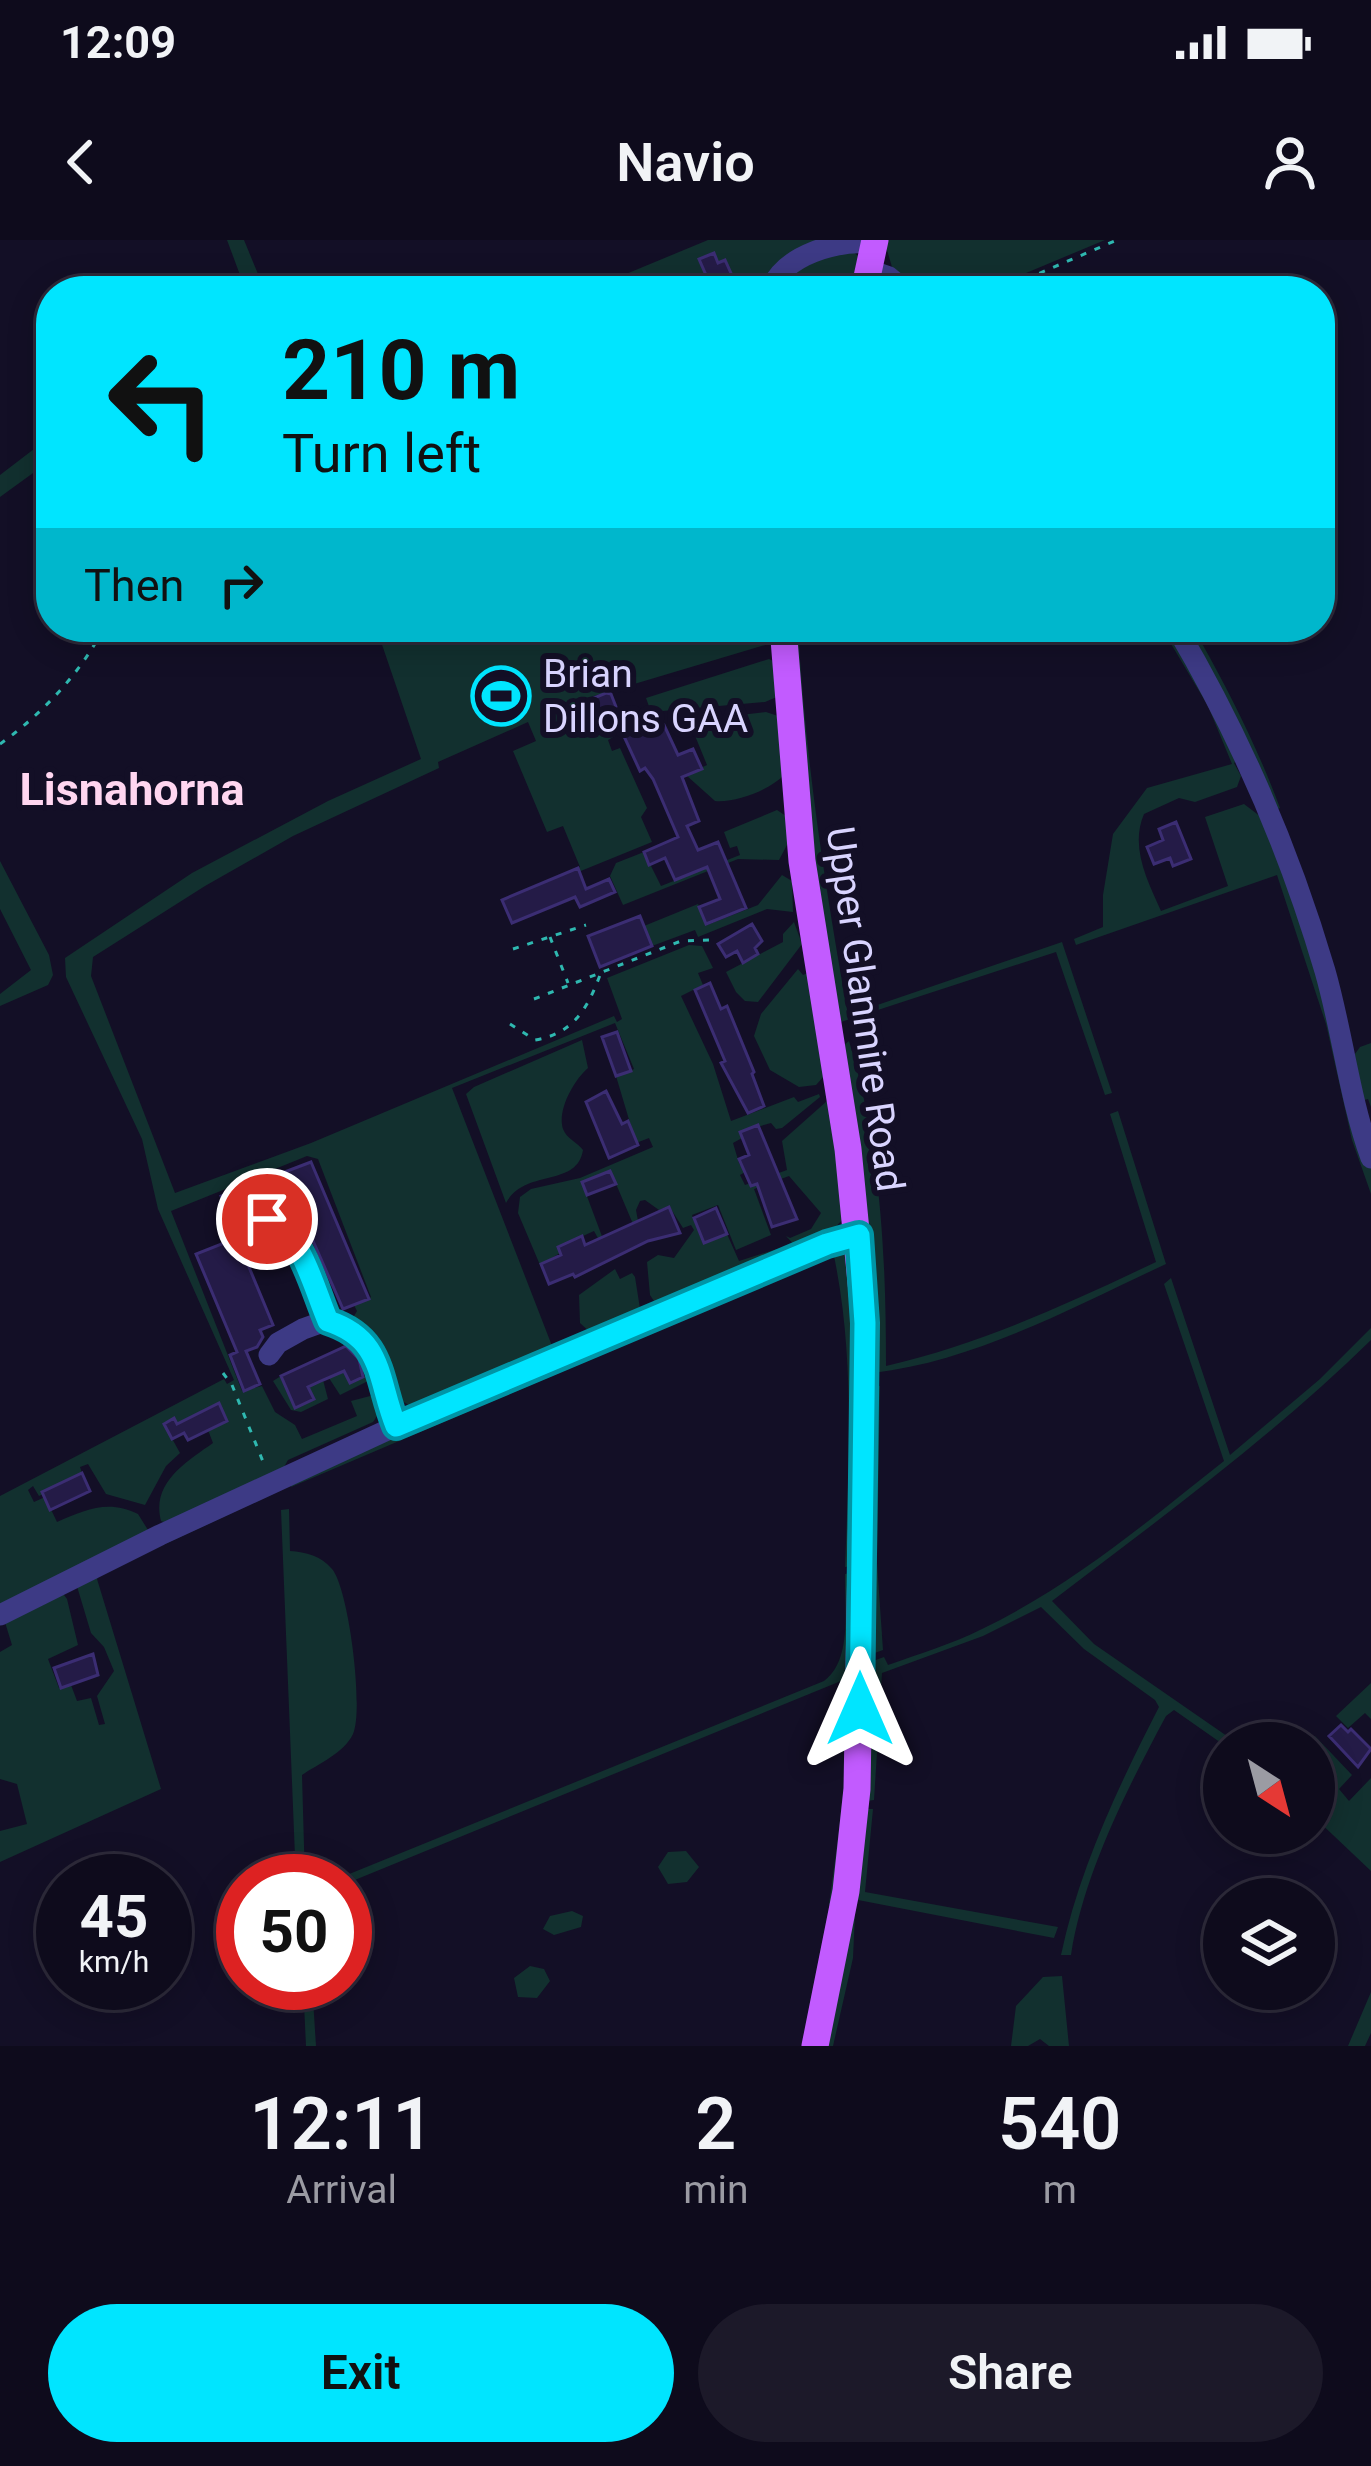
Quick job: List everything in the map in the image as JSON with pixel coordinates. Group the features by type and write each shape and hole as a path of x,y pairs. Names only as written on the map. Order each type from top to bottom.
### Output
{"main road":[{"name":"Upper Glanmire Road","path":"784,642 804,879 859,1235 865,1323 857,1789 846,1891 815,2046"}],"street":[{"path":"776,276 798,259 841,244 871,261"},
{"path":"1184,642 1244,754 1287,865 1324,968 1351,1098 1371,1158"},
{"path":"231,1230 267,1219 281,1224 292,1238 328,1321"},
{"path":"0,1615 396,1426 827,1244 859,1235"},
{"path":"269,1355 290,1336 328,1321 358,1333 373,1351 396,1426"}],"path":[{"path":"1033,276 1117,240"},
{"path":"0,744 28,724 96,642"},
{"path":"513,949 586,925"},
{"path":"549,935 569,986"},
{"path":"534,999 681,940 710,940"},
{"path":"510,1024 536,1040 562,1031 590,1004 601,974"},
{"path":"223,1373 265,1466"}],"green space":[{"path":"227,240 244,240 259,276 240,276"},
{"path":"708,240 841,240 858,256 854,276 621,276"},
{"path":"884,240 1105,240 1019,276 901,276 892,267"},
{"path":"36,447 36,471 0,497 0,475"},
{"path":"381,642 775,642 584,699 586,707 575,712 580,724 604,714 615,736 608,740 612,751 620,748 647,808 641,817 652,842 566,877 580,867 563,826 547,832 513,751 536,741 528,722 293,836 93,957 91,976 175,1193 311,1143 614,1016 617,1022 622,1019 607,978 689,945 702,946 713,968 698,973 703,985 681,996 713,1064 731,1121 794,1097 798,1102 820,1097 782,1128 771,1123 740,1132 742,1138 733,1143 745,1185 787,1170 782,1141 831,1102 844,1218 825,1238 797,1248 786,1236 811,1229 821,1213 789,1176 754,1189 771,1235 736,1250 718,1205 692,1215 703,1244 727,1234 739,1261 777,1249 776,1258 658,1307 650,1295 647,1262 658,1255 674,1258 694,1230 691,1225 683,1228 669,1206 659,1210 640,1201 638,1221 633,1224 611,1172 582,1183 603,1239 594,1231 563,1245 565,1250 540,1265 518,1213 520,1197 531,1189 580,1178 653,1147 649,1138 636,1143 616,1076 634,1069 615,1023 452,1088 554,1351 415,1409 391,1394 376,1343 351,1321 357,1311 354,1305 371,1297 318,1159 307,1156 171,1211 242,1391 262,1386 275,1412 295,1425 302,1439 357,1416 351,1401 374,1395 377,1415 373,1422 166,1523 161,1521 161,1495 173,1475 213,1443 208,1430 227,1420 219,1404 177,1424 174,1419 164,1424 180,1453 166,1466 145,1505 106,1494 88,1464 80,1467 82,1473 39,1496 33,1486 28,1490 34,1502 45,1497 57,1522 87,1510 117,1507 138,1514 148,1530 0,1606 0,1496 224,1379 227,1384 234,1380 158,1209 142,1139 66,977 65,958 192,873 328,801 421,759"},
{"path":"793,642 799,642 817,822 848,1015 1062,942 1112,1093 1105,1095 1056,952 841,1022 819,936"},
{"path":"1170,642 1179,642 1241,757 1234,763 1241,776 1237,787 1195,802 1179,798 1144,814 1139,839 1146,875 1161,911 1228,886 1205,817 1244,804 1265,820 1319,969 1371,1167 1371,1194 1352,1140 1326,1024 1277,875 1076,945 1074,939 1103,927 1113,834 1147,788 1232,764 1208,706"},
{"path":"1193,642 1201,642 1263,765 1280,808 1270,812"},
{"path":"769,659 777,663 779,696 765,702 651,712 646,698"},
{"path":"766,712 781,717 785,774 752,794 715,801 686,775 707,765 689,721"},
{"path":"777,810 786,816 788,843 779,860 738,859 623,905 610,876 616,863 644,852 661,886 740,855 737,846 730,848 724,832"},
{"path":"0,861 49,955 53,975 48,985 0,1006 0,994 31,970 0,909"},
{"path":"782,875 792,881 793,912 767,909 698,937 695,930 652,946 644,926 698,904 707,925 758,905"},
{"path":"794,922 802,944 758,1002 745,1001 726,972 783,942 783,934"},
{"path":"798,969 803,975 810,972 825,1075 816,1085 799,1087 770,1070 754,1036 761,1014"},
{"path":"582,1040 588,1068 577,1080 562,1114 565,1132 583,1150 579,1162 561,1174 525,1185 506,1203 466,1094"},
{"path":"849,1041 880,1202 886,1366 990,1334 1156,1262 1110,1114 1118,1111 1166,1264 986,1345 873,1373 844,1045"},
{"path":"1371,1043 1371,1107 1368,1099 1356,1102 1352,1058 1360,1047"},
{"path":"833,1249 853,1263 853,1566 845,1567 848,1372 834,1256 291,1487 292,1478"},
{"path":"615,1269 620,1279 632,1273 635,1277 641,1315 592,1334 580,1323 579,1295"},
{"path":"1171,1278 1230,1455 1320,1379 1371,1328 1371,1340 1256,1443 1052,1601 1094,1644 1207,1722 1203,1730 1174,1710 1166,1716 1096,1863 1071,1955 1061,1955 1089,1859 1159,1707 1155,1700 1084,1649 1041,1607 983,1636 882,1673 874,1800 867,1801 873,1661 884,1657 888,1665 1015,1612 1108,1552 1224,1461 1164,1284"},
{"path":"344,1332 364,1353 372,1379 340,1395 329,1378 340,1372 340,1363 350,1383 367,1375 353,1343 344,1347"},
{"path":"281,1376 296,1408 313,1399 304,1378 312,1385 323,1380 328,1399 301,1412 291,1410 273,1381"},
{"path":"876,1386 880,1386 877,1563 883,1650 872,1654"},
{"path":"275,1489 273,1494 100,1574 97,1579 161,1789 0,1862 0,1831 27,1824 17,1784 0,1779 0,1652 12,1645 4,1619 61,1591 78,1645 48,1659 59,1688 71,1685 77,1701 91,1698 99,1725 105,1724 97,1696 114,1671 104,1647 91,1633 76,1583"},
{"path":"289,1509 290,1551 323,1561 338,1581 356,1677 353,1734 337,1752 302,1775 304,1854 295,1854 281,1510"},
{"path":"851,1573 852,1711 836,1906 829,1905 846,1756 841,1681 372,1873 372,1865 824,1681 843,1647 845,1574"},
{"path":"1371,1683 1371,1719 1365,1713 1348,1728 1336,1716"},
{"path":"1335,1757 1352,1775 1339,1789 1349,1801 1371,1778 1371,1871 1335,1837"},
{"path":"866,1809 873,1809 865,1892 1058,1927 1054,1938 853,1899"},
{"path":"686,1851 699,1867 687,1882 668,1884 658,1867 668,1852"},
{"path":"572,1911 583,1916 581,1927 554,1935 543,1929 550,1916"},
{"path":"855,1914 853,1958 833,2046 822,2046"},
{"path":"530,1966 544,1969 550,1981 537,1998 518,1997 514,1978"},
{"path":"1062,1976 1069,2046 1049,2046 1040,2039 1028,2046 1011,2046 1016,2006 1043,1977"},
{"path":"1371,1992 1371,2033 1365,2046 1348,2046"},
{"path":"304,2010 314,2010 316,2046 306,2046"}],"building":[{"path":"714,253 718,263 725,260 732,276 706,276 699,259"},
{"path":"611,694 620,717 635,711 642,728 657,722 659,727 664,725 678,755 693,749 702,769 682,777 699,821 687,826 698,850 718,842 746,908 706,924 699,907 720,899 707,867 675,880 665,858 649,865 644,852 678,837 653,779 645,768 640,771 616,719 607,723 604,714 579,724 575,712 586,707 584,702"},
{"path":"1176,822 1191,859 1173,866 1170,858 1154,864 1147,847 1163,840 1159,829"},
{"path":"578,868 586,889 609,879 615,892 580,907 575,897 512,923 502,900"},
{"path":"640,916 652,946 600,967 588,936"},
{"path":"752,924 762,941 755,948 758,954 743,963 737,951 726,957 718,944"},
{"path":"710,983 721,1009 727,1006 764,1106 748,1113 721,1063 725,1061 695,990"},
{"path":"617,1032 631,1071 616,1076 602,1037"},
{"path":"606,1091 622,1124 628,1121 638,1145 609,1158 586,1102"},
{"path":"758,1125 797,1219 772,1227 757,1184 751,1186 739,1159 749,1155 740,1132"},
{"path":"311,1162 369,1299 343,1309 295,1200 229,1215 221,1196"},
{"path":"610,1171 616,1184 587,1195 582,1182"},
{"path":"669,1207 680,1233 648,1241 575,1277 549,1284 541,1264 561,1255 558,1247 582,1236 585,1245"},
{"path":"716,1208 727,1234 704,1243 694,1218"},
{"path":"224,1243 239,1243 273,1325 260,1330 263,1337 257,1347 246,1351 260,1384 244,1391 230,1355 237,1352 196,1254"},
{"path":"346,1346 359,1359 363,1377 350,1383 344,1371 323,1380 308,1387 314,1399 295,1408 281,1376"},
{"path":"219,1403 227,1421 188,1440 184,1433 172,1439 164,1424 174,1418 177,1424"},
{"path":"82,1473 90,1491 50,1510 42,1492"},
{"path":"93,1654 98,1675 61,1688 54,1668"},
{"path":"1341,1725 1348,1732 1351,1729 1371,1749 1358,1767 1335,1742 1335,1730"}],"place":[{"name":"Brian Dillons GAA","path":"501,696"}],"district":[{"name":"Lisnahorna","path":"132,789"}],"route":[{"path":"267,1219 281,1224 292,1238 328,1321 358,1333 373,1351 396,1426 827,1244 859,1235 865,1323 860,1709"}]}
